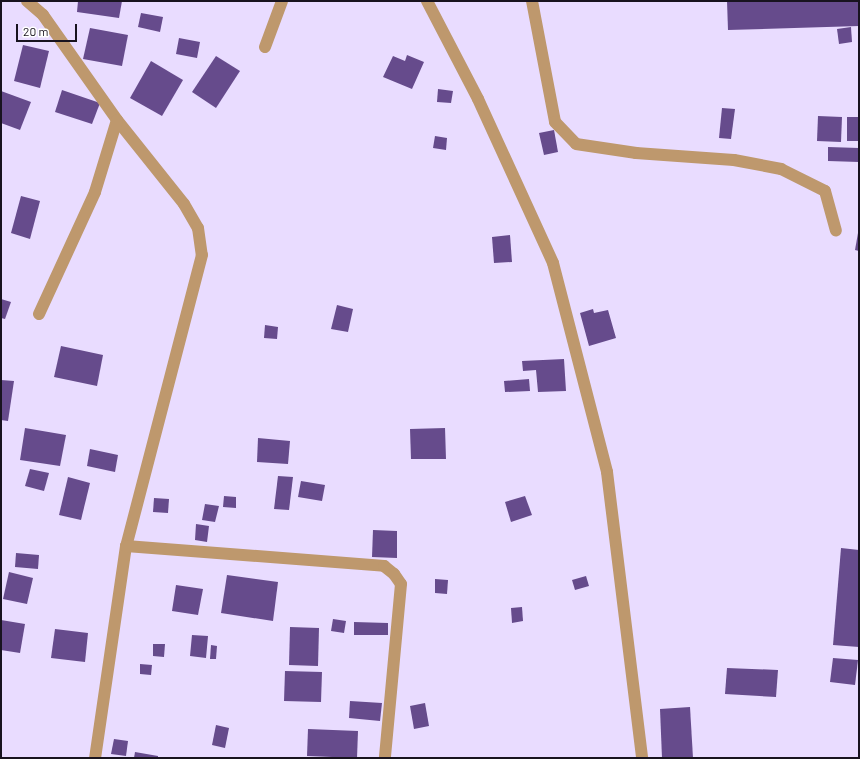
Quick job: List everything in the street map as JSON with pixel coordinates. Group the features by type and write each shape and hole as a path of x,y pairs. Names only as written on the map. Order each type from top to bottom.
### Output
{"street":[{"path":"27,1 43,15 117,120 184,204 198,228 202,255 126,546 95,758"},
{"path":"265,47 282,1"},
{"path":"427,1 478,99 553,263 607,472 642,758"},
{"path":"532,1 555,122 576,144 636,153 734,160 781,169 825,191 836,231"},
{"path":"39,314 95,192 117,120"},
{"path":"126,546 384,566 394,574 401,584 385,758"}],"building":[{"path":"78,1 122,1 119,18 77,12"},
{"path":"727,1 859,1 859,26 728,30"},
{"path":"141,13 163,17 160,32 138,27"},
{"path":"851,27 852,42 839,44 837,29"},
{"path":"90,28 128,35 122,66 83,59"},
{"path":"179,38 200,42 197,58 176,54"},
{"path":"23,45 49,51 40,88 14,81"},
{"path":"407,55 424,62 412,89 383,77 393,56 405,61"},
{"path":"216,56 240,71 216,108 192,92"},
{"path":"151,61 183,80 162,116 130,98"},
{"path":"438,89 453,91 451,103 437,102"},
{"path":"62,90 100,103 92,124 55,112"},
{"path":"1,91 31,102 20,130 1,123"},
{"path":"722,108 735,109 731,139 719,138"},
{"path":"818,116 842,117 841,142 817,141"},
{"path":"847,117 859,117 859,141 847,141"},
{"path":"554,130 558,152 544,155 539,133"},
{"path":"435,136 447,138 446,150 433,148"},
{"path":"828,147 859,148 859,162 828,161"},
{"path":"21,196 40,201 30,239 11,233"},
{"path":"859,233 859,251 855,250"},
{"path":"510,235 512,262 494,263 492,237"},
{"path":"1,299 11,302 5,319 1,318"},
{"path":"337,305 353,309 348,332 331,329"},
{"path":"593,309 594,313 608,310 616,338 589,346 580,313"},
{"path":"265,325 278,327 277,339 264,338"},
{"path":"61,346 103,355 97,386 54,377"},
{"path":"564,359 566,391 538,392 536,370 523,371 522,361"},
{"path":"529,379 530,391 505,392 504,381"},
{"path":"1,380 14,381 8,421 1,420"},
{"path":"25,428 66,435 60,466 20,460"},
{"path":"445,428 446,459 411,459 410,429"},
{"path":"258,438 290,441 288,464 257,462"},
{"path":"90,449 118,455 115,472 87,466"},
{"path":"30,469 49,473 44,491 25,486"},
{"path":"278,476 293,477 289,510 274,509"},
{"path":"68,477 90,483 81,520 59,515"},
{"path":"301,481 325,485 322,501 298,497"},
{"path":"224,496 236,497 236,508 223,507"},
{"path":"525,496 532,515 511,522 505,502"},
{"path":"154,498 169,499 168,513 153,512"},
{"path":"205,504 219,506 215,522 202,520"},
{"path":"196,524 209,526 207,542 195,540"},
{"path":"373,530 397,531 397,558 372,557"},
{"path":"841,548 859,550 859,647 833,645"},
{"path":"16,553 39,555 38,569 15,567"},
{"path":"9,572 33,578 27,604 3,599"},
{"path":"227,575 278,582 273,621 221,613"},
{"path":"586,576 589,586 575,590 572,580"},
{"path":"435,579 448,580 447,594 435,593"},
{"path":"176,585 203,589 198,615 172,611"},
{"path":"522,607 523,621 512,623 511,608"},
{"path":"333,619 346,621 344,633 331,631"},
{"path":"1,620 25,624 20,653 1,650"},
{"path":"354,622 388,623 388,635 354,635"},
{"path":"290,627 319,628 318,666 289,665"},
{"path":"55,629 88,633 85,662 51,658"},
{"path":"192,635 208,636 206,658 190,656"},
{"path":"153,644 165,644 164,657 153,656"},
{"path":"211,645 217,646 216,659 210,659"},
{"path":"833,658 858,660 855,685 830,682"},
{"path":"140,664 152,665 151,675 140,674"},
{"path":"727,668 778,670 776,697 725,694"},
{"path":"285,671 322,672 321,702 284,701"},
{"path":"350,701 382,703 380,721 349,718"},
{"path":"425,703 429,726 414,729 410,706"},
{"path":"690,707 693,758 662,758 660,709"},
{"path":"216,725 229,728 225,748 212,745"},
{"path":"308,729 358,731 357,758 307,756"},
{"path":"114,739 128,741 126,756 111,754"},
{"path":"135,752 158,756 158,758 134,758"}]}
